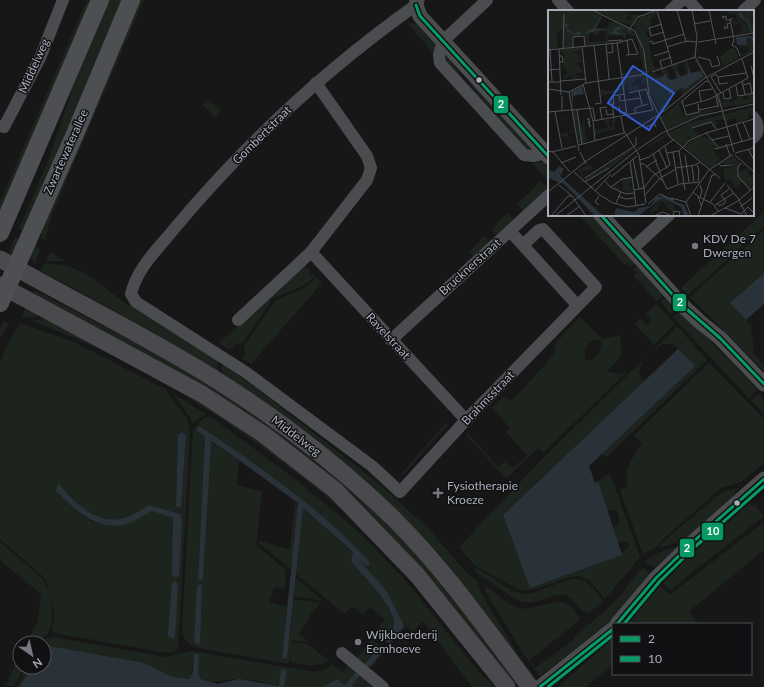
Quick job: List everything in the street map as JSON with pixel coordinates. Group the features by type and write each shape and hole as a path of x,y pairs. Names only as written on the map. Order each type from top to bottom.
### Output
{"main road":[{"path":"0,233 100,0"},
{"name":"Zwartewaterallee","path":"2,292 8,264 75,134 130,0"},
{"name":"Middelweg","path":"8,264 218,381 272,418 335,466 380,506 432,559 451,581 530,687"},
{"name":"Middelweg","path":"2,292 202,394 263,434 330,486 417,574 507,687"}],"street":[{"name":"Middelweg","path":"0,126 4,127 40,58 63,0"},
{"path":"443,40 488,0"},
{"path":"558,0 567,10"},
{"path":"671,10 682,0"},
{"path":"688,0 697,10"},
{"path":"745,10 755,0"},
{"path":"416,2 420,16 547,155"},
{"name":"Gombertstraat","path":"131,294 133,286 144,266 186,215 274,121 316,83 377,32 416,2"},
{"path":"238,320 311,252 367,180 372,168 367,156 316,83"},
{"name":"Brucknerstraat","path":"391,340 548,196"},
{"path":"602,216 682,305 720,338 764,384"},
{"path":"631,250 668,216"},
{"name":"Brahmsstraat","path":"400,492 466,420 596,287 543,229 539,230 523,245"},
{"path":"510,231 577,305"},
{"name":"Ravelstraat","path":"311,252 466,420"},
{"name":"Middelweg","path":"131,294 136,302 247,372 372,466 400,492"},
{"path":"618,623 656,578 688,546 764,479"},
{"path":"540,687 612,630"},
{"path":"342,653 383,687"}],"shaded area":[{"path":"87,0 95,0 0,212 0,202"},
{"path":"107,0 124,0 25,231 19,229 50,156 84,55"},
{"path":"137,0 144,0 52,214 45,240 41,238 43,234 39,232"},
{"path":"407,23 418,24 437,42 436,50 433,53"},
{"path":"449,56 462,78 447,61 444,62 444,57"},
{"path":"466,80 486,97 531,147 527,151"},
{"path":"208,99 221,111 215,117 202,105"},
{"path":"545,161 548,165 548,180 532,163"},
{"path":"541,181 548,189 548,191 524,211 517,204"},
{"path":"764,212 764,226 688,295 681,288 683,286"},
{"path":"507,213 514,220 496,235 491,230"},
{"path":"580,216 595,217 635,263 631,267 627,263 625,265"},
{"path":"764,230 764,273 730,303 751,326 754,354 764,364 764,371 690,297"},
{"path":"485,236 490,243 473,256 469,252"},
{"path":"15,237 21,239 11,255 9,253"},
{"path":"32,244 37,246 40,250 34,265 30,254"},
{"path":"50,252 63,260 64,261 46,261"},
{"path":"44,264 57,264 69,267 90,277 130,306 218,360 219,373 159,341 119,313 41,271"},
{"path":"303,264 311,271 308,274 310,276 313,274 315,276 303,286 272,299 270,296"},
{"path":"638,265 665,295 657,301 634,276 636,273 633,269"},
{"path":"764,273 764,304 746,320 730,303"},
{"path":"316,277 322,283 251,364 242,358 245,354 244,346 275,301 306,287"},
{"path":"34,290 194,373 308,452 393,525 526,687 519,687 515,684 447,599 354,500 32,295"},
{"path":"666,296 678,308 671,314 660,302"},
{"path":"268,298 270,303 243,343 235,344 230,350 219,343"},
{"path":"657,304 675,324 654,345 635,324 640,319 647,325 651,320 646,314"},
{"path":"26,306 40,316 22,318"},
{"path":"680,310 757,389 749,398 673,317"},
{"path":"580,317 602,339 620,335 621,356 607,371 618,374 627,372 544,452 537,449 506,478 466,435 467,433 498,467 506,462 513,468 527,455 506,432 510,428 492,408 503,397 511,400 515,398 555,353 553,346","holes":["596,339 601,340 600,351 596,357 586,361 584,351 589,343"]},
{"path":"42,319 50,321 211,406 332,494 419,589 370,538 332,502 274,456 217,416 157,379 95,347 30,321"},
{"path":"3,321 9,323 0,338 0,328"},
{"path":"20,323 76,343 165,389 187,418 190,431 178,647 174,652 168,653 54,633 52,629 55,616 46,579 0,539 0,363 7,345","holes":["182,432 186,435 181,508 176,507 178,435","58,484 71,498 87,511 95,516 105,519 114,520 124,518 149,505 180,514 182,520 180,541 174,540 173,518 152,511 122,524 100,524 89,520 79,513 56,491"]},
{"path":"677,326 707,360 606,458 602,453 694,366 673,344 663,344 653,350"},
{"path":"678,349 695,366 589,466 595,483 598,481 622,555 530,588 503,515"},
{"path":"645,358 639,373 644,381 503,515 530,588 621,555 621,553 628,548 629,544 625,541 618,543 613,528 619,524 619,517 616,510 607,511 598,481 610,473 640,557 605,599 590,581 579,576 570,577 533,590 519,590 475,566 459,547 544,457"},
{"path":"709,363 764,419 764,463 741,482 721,488 662,540 658,546 643,554 620,490 627,487 626,480 628,469 632,459 642,444 634,435"},
{"path":"223,364 264,394 383,487 429,529 465,571 477,581 481,593 519,656 533,675 530,675 469,595 233,384 232,380 223,374 221,368"},
{"path":"172,393 206,414 193,423"},
{"path":"758,394 764,400 764,414 751,400"},
{"path":"210,416 299,482 360,533 407,582 478,671 495,687 472,687 423,621 413,632 406,626 390,645 375,633 385,619 370,607 363,615 352,606 345,614 296,574 303,508 353,553 352,555 377,588 389,608 392,617 393,624 391,632 386,638 404,625 386,590 357,559 358,558 366,565 370,562 331,524 288,491 196,430 205,437 198,579 203,578 210,441 239,459 237,485 262,492 256,545 286,570 285,589 274,587 269,602 287,607 282,658 287,658 294,599 321,603 308,617 310,619 299,633 309,643 292,640 292,642 308,644 329,661 320,665 306,665 291,662 290,656 289,664 199,648 187,642 182,630 193,430 202,419"},
{"path":"447,422 447,426 405,473 401,474"},
{"path":"199,426 288,489 330,523 369,561 370,564 367,566 357,558 386,590 404,625 390,643 386,642 386,638 393,628 391,611 351,561 353,552 303,508 287,659 282,658 298,503 211,441 203,579 198,580 205,437 196,430"},
{"path":"182,432 186,435 181,508 176,507 178,435"},
{"path":"58,483 79,505 87,511 105,519 114,520 124,518 149,505 180,514 182,520 179,576 172,576 173,518 152,511 132,522 118,526 98,523 71,506 56,491"},
{"path":"740,487 734,492 735,494 732,497 734,500 685,540 659,548 663,542 722,492"},
{"path":"750,503 752,506 754,504 764,516 670,590 661,580"},
{"path":"295,504 298,506 291,569 259,543 260,541 290,550"},
{"path":"764,522 764,550 689,611 697,623 628,623 658,583 670,595"},
{"path":"0,542 45,582 50,595 52,612 51,626 49,632 46,635 31,635 38,621 41,594 0,560"},
{"path":"678,546 655,568 645,561 660,552"},
{"path":"476,568 506,587 518,593 525,594 534,593 562,582 577,579 589,584 603,601 588,614 571,599 564,595 553,596 534,602 523,602 514,598 478,574 474,570"},
{"path":"644,568 650,574 610,623 540,676 525,656 485,591 485,586 509,604 519,608 562,602 568,605 577,614 579,621 529,660 535,668 575,639 574,637 614,603 640,570"},
{"path":"296,578 323,601 294,596"},
{"path":"175,581 178,584 175,636 173,638 168,636 172,583"},
{"path":"200,584 202,586 200,644 194,643 197,586"},
{"path":"52,637 165,657 191,651 313,672 324,670 333,664 343,672 349,664 380,687 353,687 352,685 360,675 356,672 345,685 337,679 323,687 284,687 287,670 281,669 280,686 245,679 216,681 204,680 198,673 199,654 194,654 191,678 189,679 170,676 145,663 52,646"},
{"path":"372,639 385,651 371,667 364,669 354,661","holes":["378,648 381,648 383,651 371,666 366,667 365,664"]},
{"path":"612,639 612,665 586,687 558,687"},
{"path":"52,646 145,663 170,676 189,679 193,672 194,654 199,654 198,673 201,679 218,684 239,679 279,686 281,669 287,670 284,687 20,687 27,675 52,675"},
{"path":"378,648 382,648 383,651 371,666 366,667 365,664"},
{"path":"12,671 12,675 20,675 14,687 5,684 10,680 8,679"},
{"path":"356,672 360,675 352,685 353,687 323,687 337,679 345,685"},
{"path":"23,675 27,675 20,687 17,687"}],"transit line":[{"name":"2","path":"416,5 420,16 548,156"},
{"name":"2","path":"602,216 682,305 720,338 764,384"},
{"name":"2","path":"618,623 656,578 694,541 764,479"},
{"name":"10","path":"625,623 660,581 697,545 764,486"},
{"name":"2","path":"540,687 612,630"},
{"name":"10","path":"548,687 612,636"}],"place":[{"name":"KDV De 7 Dwergen","path":"695,246"},
{"name":"Fysiotherapie Kroeze","path":"438,493"},
{"name":"Wijkboerderij Eemhoeve","path":"358,642"}]}
